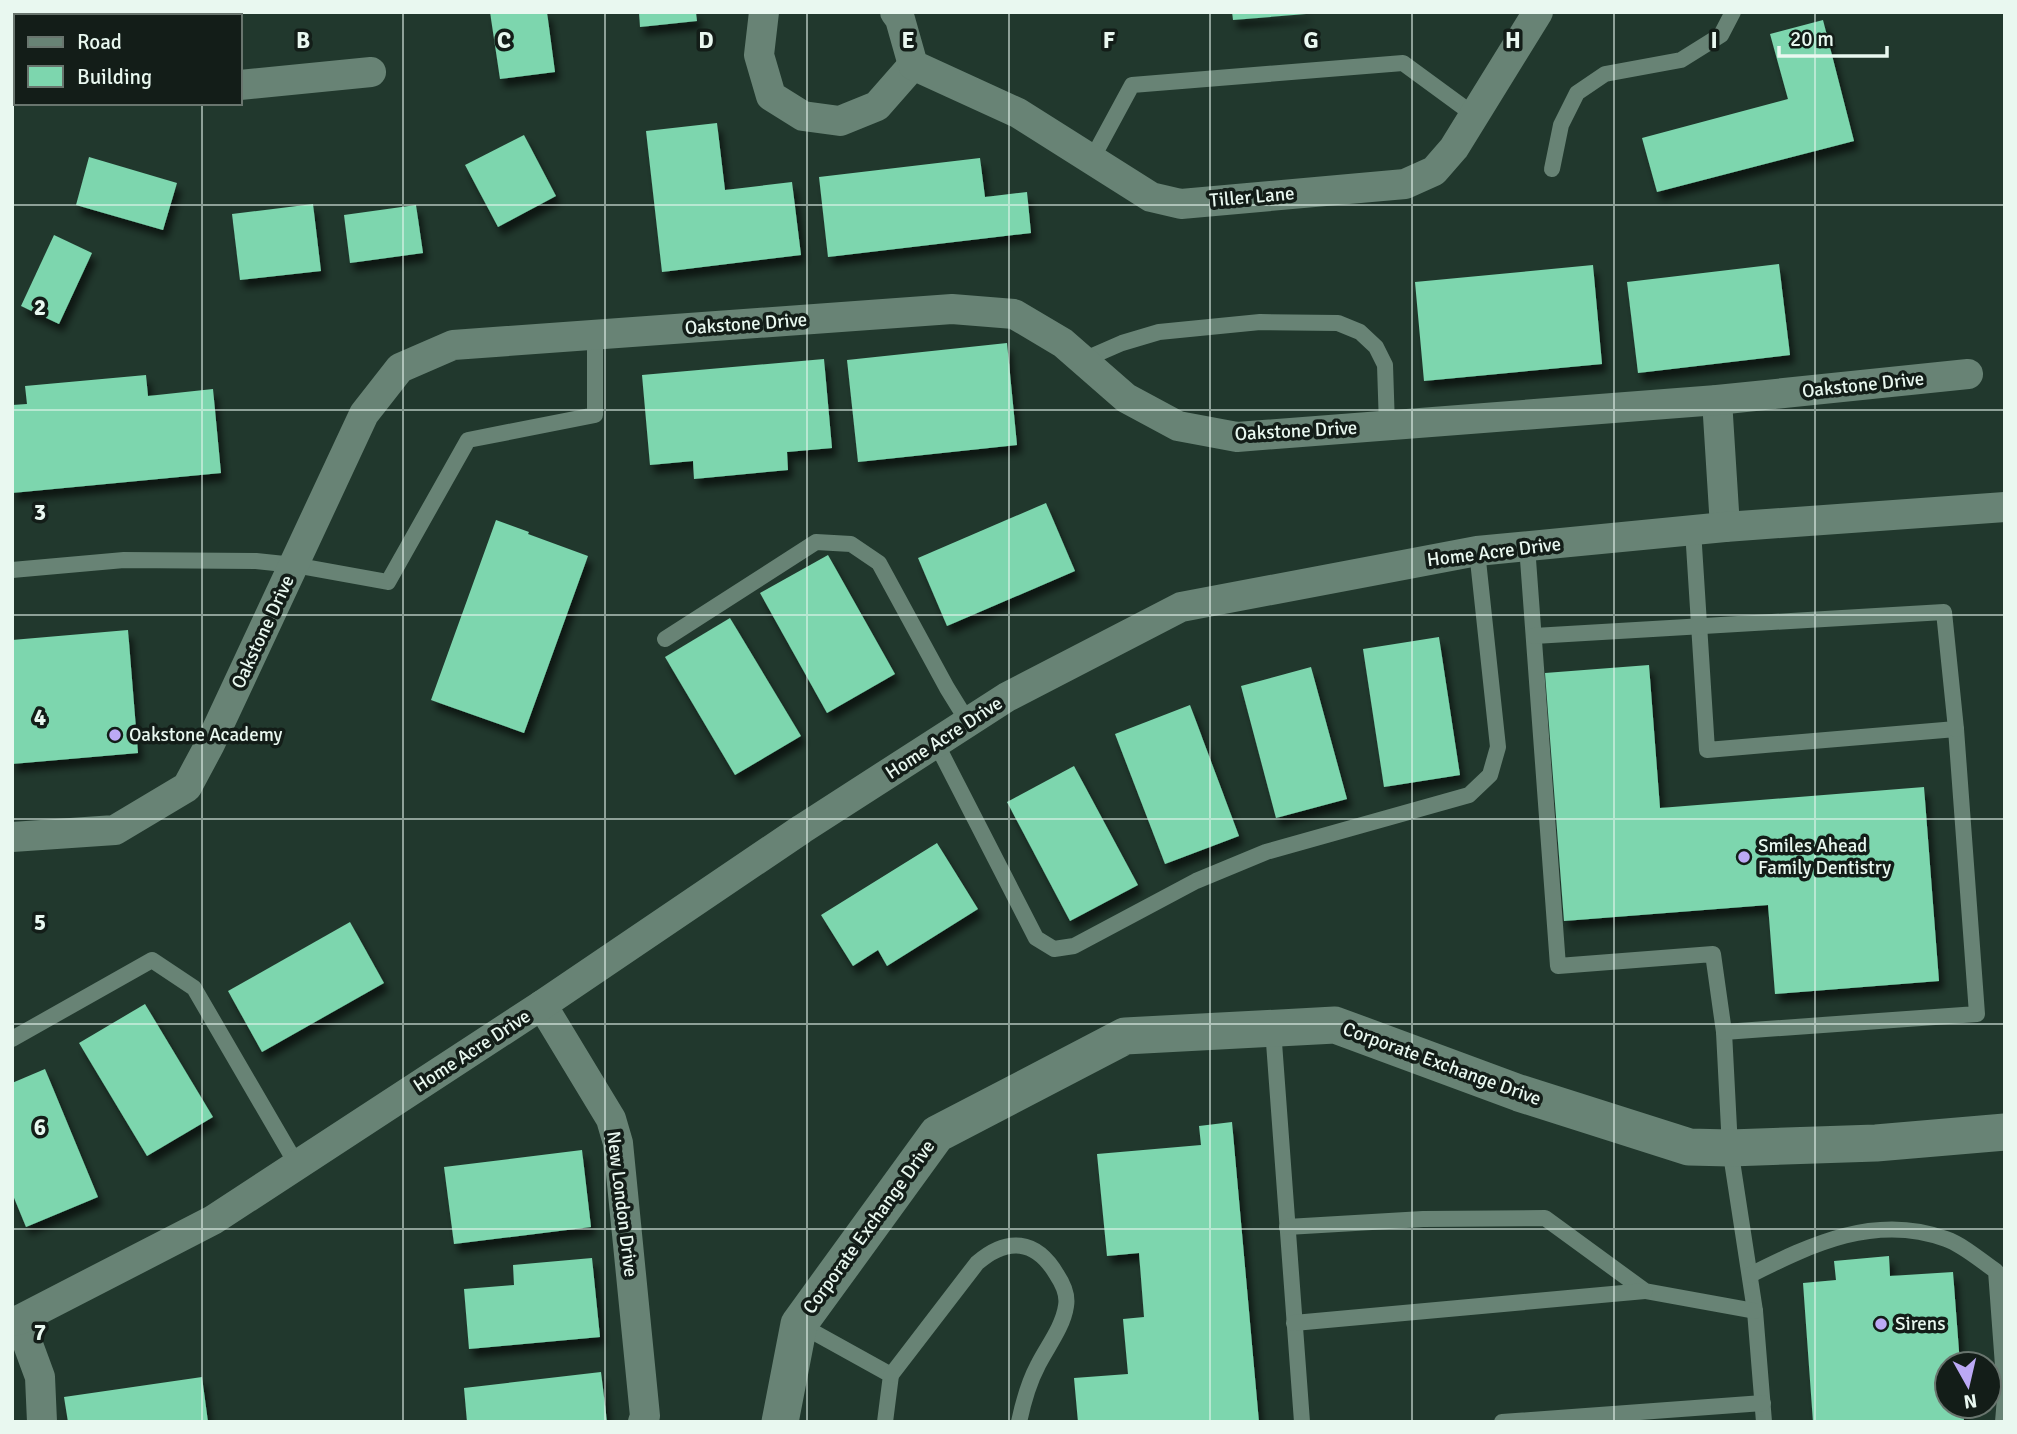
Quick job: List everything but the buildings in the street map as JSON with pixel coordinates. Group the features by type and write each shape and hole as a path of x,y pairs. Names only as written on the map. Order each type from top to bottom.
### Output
{"street":[{"path":"764,12 759,55 771,96 803,116 840,121 877,106 913,65 900,19 895,12"},
{"name":"Tiller Lane","path":"913,65 1018,113 1151,197 1181,204 1405,184 1434,170 1454,148 1538,12"},
{"path":"242,85 371,72"},
{"name":"Oakstone Drive","path":"12,837 115,830 187,787 210,744 364,414 400,368 453,345 952,309 1014,314 1063,343 1126,398 1178,426 1237,437 1717,400 1968,374"},
{"path":"1717,400 1725,527"},
{"name":"Home Acre Drive","path":"16,1321 214,1220 542,1005 802,829 1007,697 1181,607 1477,551 1725,527 2005,507"},
{"name":"New London Drive","path":"542,1005 611,1119 618,1143 645,1416 643,1422"},
{"name":"Corporate Exchange Drive","path":"780,1422 799,1324 937,1135 1125,1036 1335,1026 1519,1093 1689,1147 1876,1143 2005,1132"},
{"path":"16,1321 40,1377 42,1422"}],"lane":[{"path":"1552,169 1561,125 1577,93 1605,75 1681,60 1721,35 1733,12"},
{"path":"1092,159 1132,85 1403,63 1474,116"},
{"path":"1083,360 1122,343 1158,332 1260,322 1338,323 1360,332 1376,347 1385,365 1387,426"},
{"path":"12,570 124,560 256,561 388,582 468,440 595,415 595,335"},
{"path":"1693,530 1707,750 1956,729"},
{"path":"665,639 816,542 851,544 879,563 968,722"},
{"path":"1527,546 1558,966 1713,954 1724,1032 1730,1148 1755,1311 1764,1422"},
{"path":"936,743 1037,938 1054,949 1074,946 1196,881 1255,857 1469,795 1490,775 1498,747 1477,551"},
{"path":"1534,636 1944,612 1956,729 1976,1014 1724,1032"},
{"path":"12,1039 152,960 194,988 297,1165"},
{"path":"1273,1029 1302,1422"},
{"path":"1287,1227 1423,1219 1545,1218 1644,1291"},
{"path":"1750,1275 1815,1243 1868,1230 1912,1229 1948,1240 1996,1271 2005,1396 2003,1422"},
{"path":"885,1422 891,1375 977,1264 989,1253 1010,1245 1026,1246 1040,1252 1063,1285 1066,1304 1059,1325 1036,1368 1019,1422"},
{"path":"1294,1323 1644,1291 1755,1311"},
{"path":"799,1324 891,1375"},
{"path":"1502,1422 1763,1403"}],"place":[{"name":"Oakstone Academy","path":"115,735"},
{"name":"Smiles Ahead Family Dentistry","path":"1744,857"},
{"name":"Sirens","path":"1881,1324"}]}
